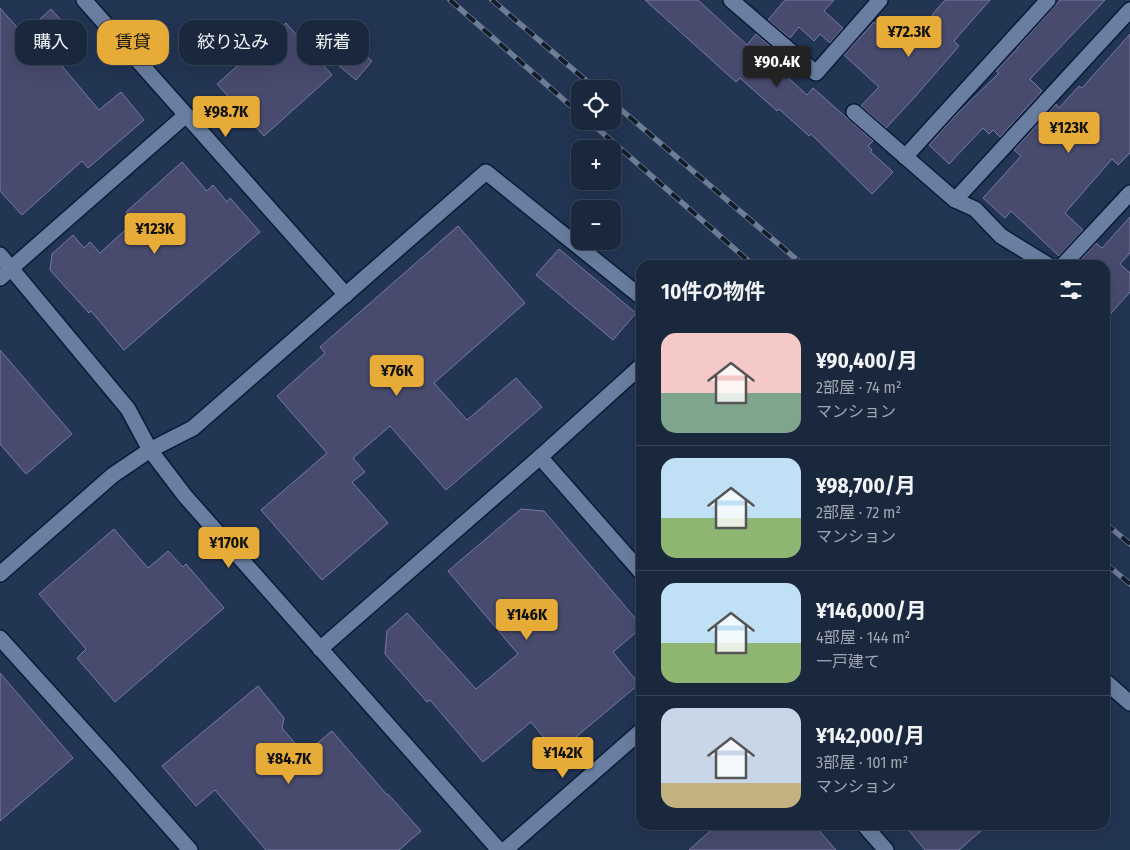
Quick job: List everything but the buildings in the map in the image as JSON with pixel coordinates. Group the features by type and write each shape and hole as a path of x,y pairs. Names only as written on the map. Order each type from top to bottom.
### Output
{"street":[{"path":"84,0 346,296"},
{"path":"731,0 816,73 880,0"},
{"path":"905,157 1048,0"},
{"path":"955,200 1130,10"},
{"path":"854,112 955,200 975,209 1001,236 1040,260"},
{"path":"6,273 186,115"},
{"path":"0,574 112,475 150,450 193,428 486,172 636,293"},
{"path":"1068,260 1130,193"},
{"path":"0,255 6,273 128,409 150,450 185,496 499,850"},
{"path":"320,650 636,371"},
{"path":"540,457 636,566"},
{"path":"0,638 190,850"},
{"path":"1110,685 1130,703"},
{"path":"505,850 636,735"},
{"path":"868,830 884,849"}],"railway":[{"path":"450,0 571,106"},
{"path":"492,0 585,80"},
{"path":"621,110 797,260"},
{"path":"599,130 747,260"},
{"path":"1110,527 1130,544"},
{"path":"1110,567 1130,584"}]}
